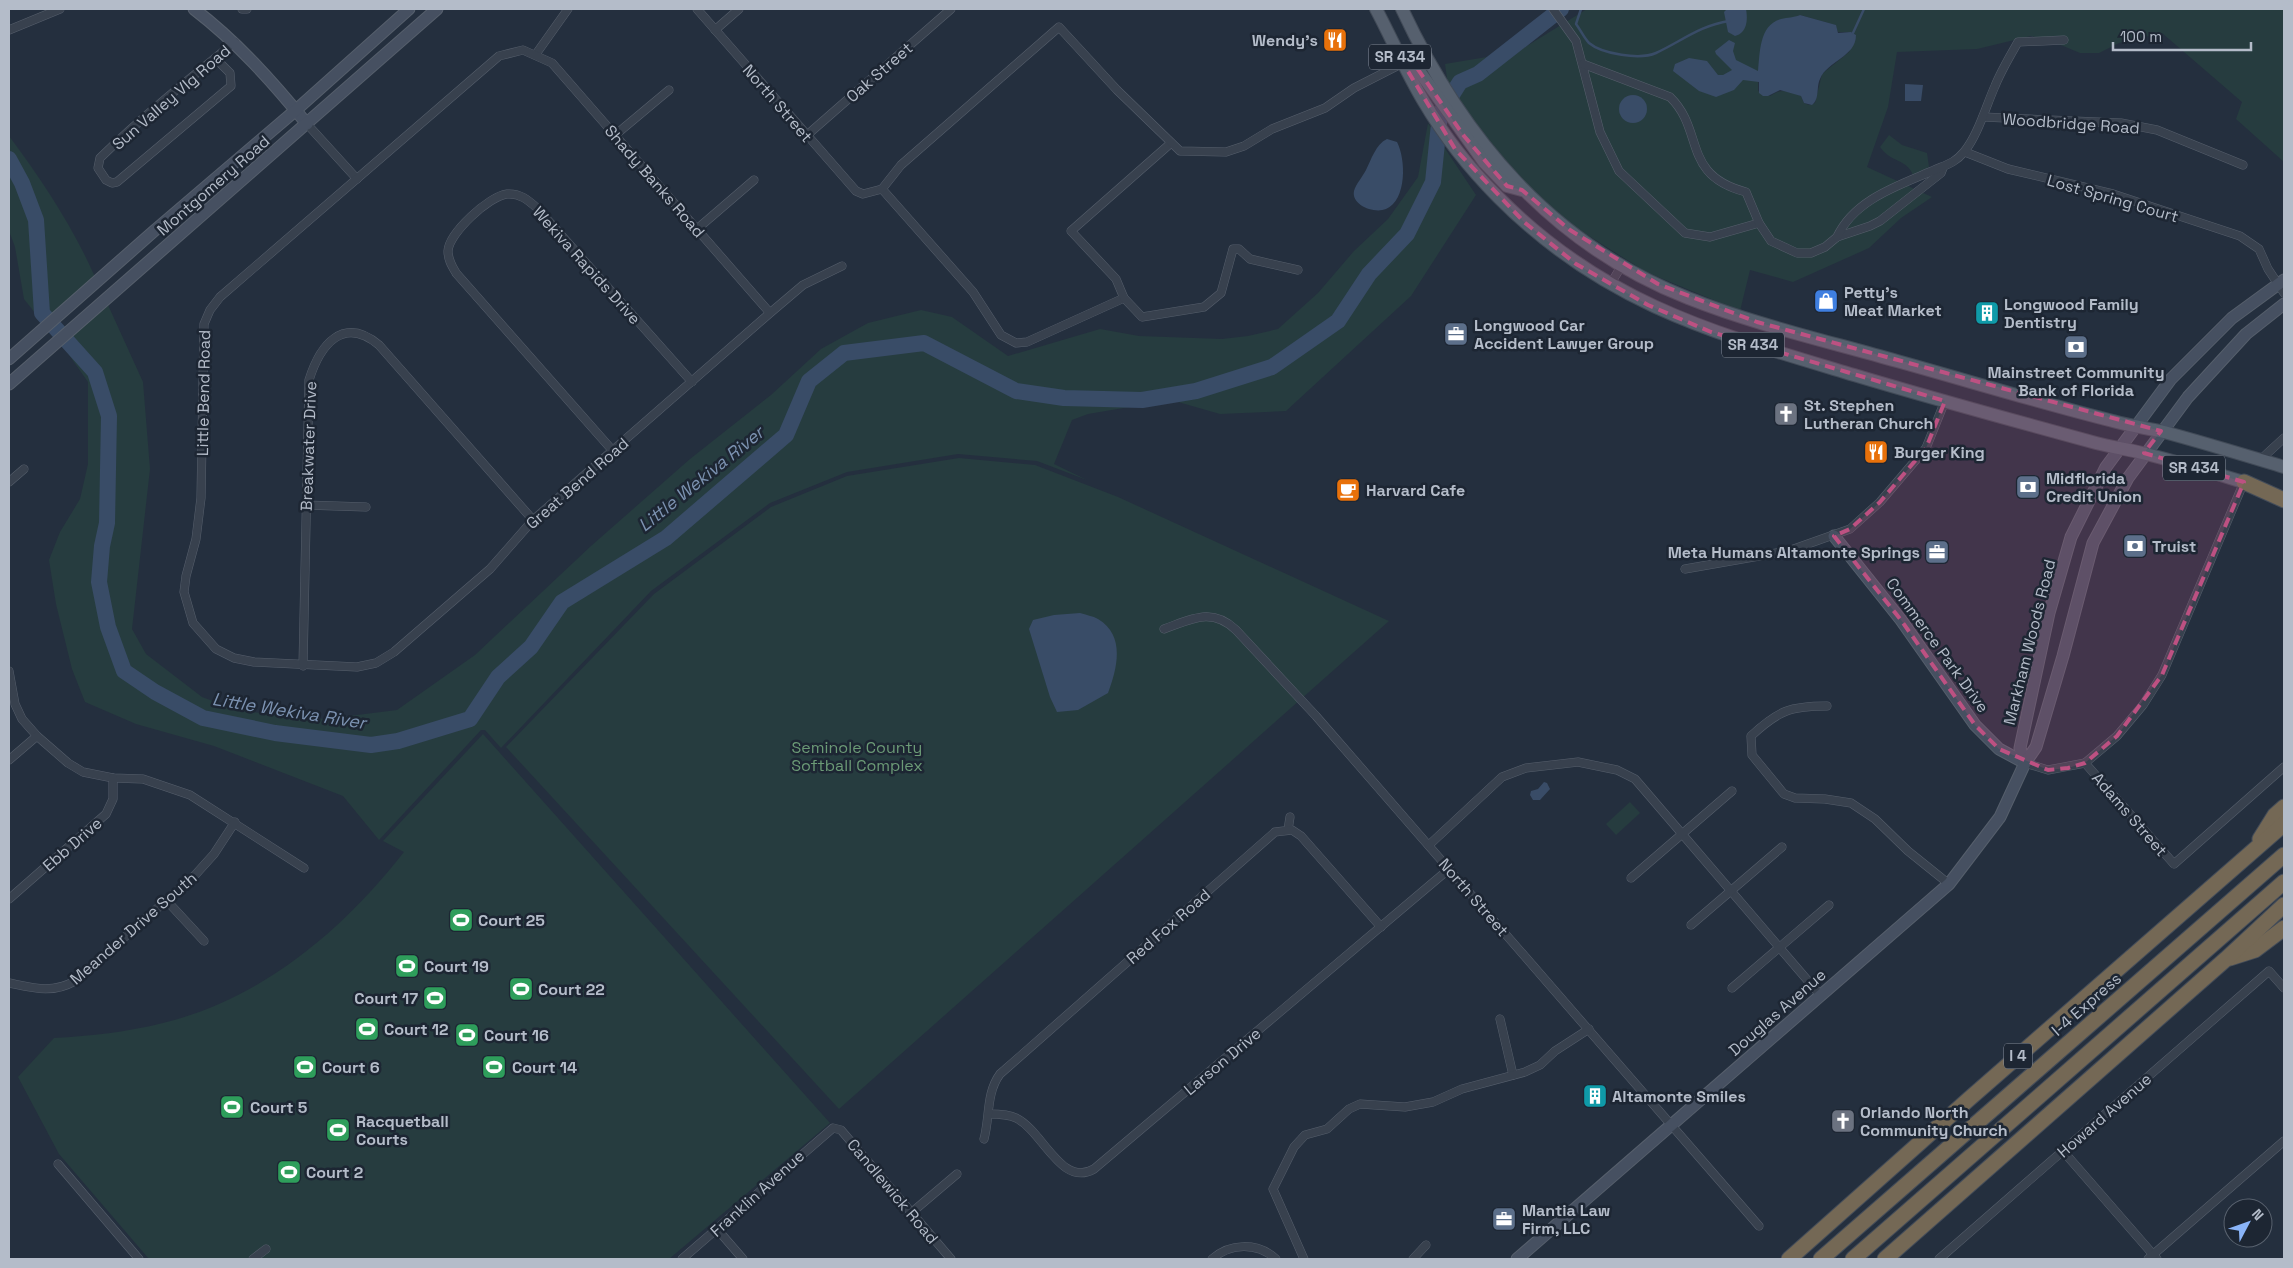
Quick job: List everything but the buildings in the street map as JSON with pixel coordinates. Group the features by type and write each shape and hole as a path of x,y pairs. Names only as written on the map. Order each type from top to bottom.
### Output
{"highway":[{"path":"2244,482 2284,500"},
{"path":"2248,856 2275,815 2284,806"},
{"name":"I 4","path":"1790,1259 1976,1092 2284,824"},
{"name":"I-4 Express","path":"1821,1259 2284,855"},
{"path":"1853,1259 2284,882"},
{"path":"1885,1259 2226,959 2284,905"},
{"path":"2226,959 2255,950 2284,928"}],"main road":[{"path":"194,9 235,42 307,124"},
{"name":"Montgomery Road","path":"9,359 154,231 296,110 409,9"},
{"name":"Montgomery Road","path":"9,384 437,9"},
{"name":"SR 434","path":"1376,9 1425,104 1455,148 1497,196 1524,222 1576,264 1610,285 1648,305 1711,332 1945,401 2118,448 2144,453 2284,494"},
{"name":"SR 434","path":"1402,9 1431,66 1460,111 1522,190 1570,230 1622,265 1685,297 1757,322 2135,426 2161,431 2284,467"},
{"path":"1403,63 1417,68 1484,162 1507,186 1522,190"},
{"name":"Markham Woods Road","path":"2026,763 2020,748 2049,613 2071,537 2106,467 2118,448 2171,379 2232,318 2282,286"},
{"name":"Markham Woods Road","path":"2026,763 2036,747 2093,543 2128,478 2144,453 2188,396 2246,334 2284,304"},
{"name":"Commerce Park Drive","path":"1834,536 1901,620 1976,725 1999,749 2026,763"},
{"name":"Douglas Avenue","path":"1518,1259 1949,884 2000,818 2026,763"}],"street":[{"path":"9,30 60,9"},
{"path":"242,9 247,9"},
{"path":"536,54 568,9"},
{"name":"North Street","path":"697,9 806,136 856,190 863,194 882,189"},
{"path":"715,30 739,9"},
{"name":"Oak Street","path":"806,136 951,9"},
{"path":"1553,9 1576,41 1600,132 1619,171 1640,193 1685,233 1710,237 1759,223"},
{"path":"1124,298 1027,342 1009,341 1000,335 973,292 882,189 901,165 1059,27 1117,90 1180,151 1226,152 1244,146 1272,129 1325,108 1354,88 1403,63"},
{"name":"Woodbridge Road","path":"1837,237 1841,228 1873,198 1896,186 1942,168 1965,152 1995,85 2018,42 2064,40"},
{"name":"Sun Valley Vlg Road","path":"216,58 230,73 231,86 116,182 112,183 106,180 97,163 106,152 216,58 235,42"},
{"name":"Little Bend Road","path":"304,666 254,662 234,658 216,649 193,623 188,606 184,592 186,576 196,539 201,498 204,324 210,310 220,297 499,56 523,50 536,54"},
{"name":"Shady Banks Road","path":"536,54 552,63 770,313"},
{"name":"Woodbridge Road","path":"1583,64 1670,97 1679,105 1696,154 1706,169 1725,187 1746,192 1759,223 1771,241 1797,253 1810,253 1825,246 1837,237 1863,229 1880,220 1941,172 1942,168"},
{"path":"614,136 669,90"},
{"name":"Woodbridge Road","path":"1982,117 2121,123 2157,130 2243,165"},
{"path":"307,124 357,179"},
{"path":"1171,143 1071,231 1116,279 1124,298 1142,317 1204,307 1221,293 1233,249 1239,249 1250,259 1298,270"},
{"name":"Lost Spring Court","path":"1965,152 2008,169 2112,194 2240,236 2259,249 2268,269 2282,286"},
{"path":"697,230 754,180"},
{"name":"Wekiva Rapids Drive","path":"613,451 456,273 449,261 450,240 457,230 485,205 492,199 505,194 526,198 692,382"},
{"path":"1610,285 1622,265"},
{"name":"Great Bend Road","path":"304,666 357,667 376,663 394,652 490,569 533,520 770,313 803,285 842,266"},
{"name":"Breakwater Drive","path":"304,666 305,505 309,380 315,361 324,348 337,336 356,332 370,337 379,345 533,520"},
{"path":"1685,569 1788,551 1850,529 1873,509 1926,448 1945,401"},
{"path":"2260,460 2284,438"},
{"path":"9,482 24,469"},
{"name":"Commerce Park Drive","path":"2026,763 2048,770 2085,763 2117,736 2143,705 2162,674 2244,482"},
{"path":"305,505 366,507"},
{"name":"North Street","path":"1164,629 1204,616 1226,620 1316,716 1759,1226"},
{"path":"9,671 15,704 22,719 37,736 83,772 113,778 142,779 165,785 190,795 304,868"},
{"path":"1827,706 1798,706 1768,722 1751,736 1752,755 1784,794 1795,798 1825,799 1851,803 1875,819 1908,851 1949,884"},
{"path":"9,760 37,736"},
{"path":"1429,845 1502,777 1526,768 1578,762 1609,767 1635,779 1821,996"},
{"name":"Adams Street","path":"2085,763 2174,864 2284,767"},
{"name":"Ebb Drive","path":"9,899 106,814 113,799 113,778"},
{"path":"1631,878 1732,791"},
{"path":"1290,817 1288,830 1301,836 1381,927"},
{"name":"Meander Drive South","path":"9,983 43,990 64,987 75,981 168,900 214,854 234,822"},
{"name":"Red Fox Road","path":"984,1139 989,1114 990,1095 993,1083 1000,1074 1275,832 1288,830"},
{"path":"1691,925 1782,847"},
{"name":"Larson Drive","path":"989,1114 1017,1119 1029,1128 1064,1168 1073,1174 1084,1175 1094,1169 1449,869"},
{"path":"168,900 204,941"},
{"path":"1732,988 1829,905"},
{"name":"Howard Avenue","path":"1939,1259 2269,971 2284,988"},
{"path":"1500,1019 1514,1076"},
{"path":"1304,1259 1273,1189 1294,1147 1306,1135 1327,1129 1349,1109 1360,1104 1405,1107 1433,1102 1462,1089 1514,1076 1540,1065 1555,1050 1589,1029"},
{"name":"Candlewick Road","path":"833,1128 841,1130 951,1259"},
{"name":"Franklin Avenue","path":"682,1259 833,1128"},
{"path":"2063,1151 2153,1258 2284,1140"},
{"path":"58,1164 139,1259"},
{"path":"912,1213 957,1174"},
{"path":"717,1229 742,1259"},
{"path":"1413,1259 1426,1245"},
{"path":"1212,1259 1234,1246 1252,1247 1276,1259"},
{"path":"253,1259 266,1249"}],"highlighted area":[{"path":"1403,63 1417,68 1464,136 1507,186 1522,190 1570,230 1658,284 1757,322 2161,431 2144,453 2244,482 2162,675 2117,736 2085,763 2068,768 2048,770 1999,749 1975,725 1901,620 1834,536 1850,529 1880,502 1926,448 1945,401 1711,332 1648,305 1576,264 1524,222 1455,149"}],"green space":[{"path":"1587,9 2284,9 2284,162 2236,119 2242,102 2162,33 2119,43 2099,53 2080,53 2056,43 2031,36 1977,49 1897,52 1888,107 1867,167 1932,197 1901,218 1869,248 1793,282 1750,270 1740,311 1646,272 1573,226 1528,188 1481,131 1448,85 1445,64 1517,52","holes":["1800,15 1835,25 1838,32 1851,32 1856,35 1849,52 1822,74 1815,103 1809,105 1804,103 1801,96 1789,92 1781,91 1770,96 1758,91 1758,70 1781,19 1792,19"]},
{"path":"1428,123 1476,195 1411,296 1286,411 1220,414 1171,400 1088,414 1072,420 1054,464 1087,480 1037,461 958,454 847,472 770,503 651,591 501,748 485,730 481,730 379,840 343,796 214,746 136,724 85,702 72,669 56,604 49,560 60,532 80,499 88,464 88,382 62,345 108,305 143,382 150,469 132,629 146,654 202,697 240,711 325,719 397,710 475,655 591,546 690,459 771,395 821,349 868,323 921,310 952,317 1008,356 1100,329 1139,336 1222,339 1248,336 1278,329 1318,293 1354,251 1388,219 1418,177"},
{"path":"1889,135 1902,145 1927,153 1929,167 1913,175 1906,166 1884,152 1880,147"},
{"path":"9,136 56,204 77,240 95,277 43,323 24,299 15,247 9,231"},
{"name":"Seminole County Softball Complex","path":"959,458 1035,465 1118,497 1389,621 839,1109 506,747 654,594 771,507 847,476"},
{"path":"483,734 830,1123 669,1259 149,1259 59,1154 18,1077 54,1038 136,1029 199,1012 234,997 267,979 298,958 355,908 404,852 383,841"},
{"path":"1630,802 1640,813 1616,835 1606,824"}],"water":[{"path":"1727,9 1746,9 1746,26 1742,32 1735,36 1728,32 1724,12"},
{"path":"1800,15 1836,25 1838,33 1851,32 1856,35 1851,49 1829,68 1820,79 1816,100 1812,105 1804,103 1801,96 1780,90 1768,96 1763,96 1759,93 1759,82 1743,80 1734,90 1716,97 1699,91 1673,71 1675,64 1689,58 1707,61 1718,75 1723,75 1732,70 1715,51 1729,40 1735,43 1733,51 1736,60 1758,71 1760,48 1768,27 1781,19"},
{"path":"1905,84 1923,85 1921,101 1905,101"},
{"path":"1633,95 1643,99 1647,109 1643,119 1633,123 1623,119 1619,109 1623,99"},
{"path":"1387,139 1397,142 1400,149 1403,168 1401,188 1393,204 1386,209 1370,209 1364,207 1356,200 1354,191 1377,148"},
{"path":"1080,613 1098,619 1113,634 1117,653 1114,674 1108,693 1078,710 1057,712 1050,697 1029,629 1033,620 1054,615"},
{"path":"1544,782 1547,783 1550,789 1540,800 1533,800 1530,795 1531,791 1538,789"}],"waterway":[{"name":"Little Wekiva River","path":"9,159 22,183 36,220 42,313 95,372 109,416 107,523 102,546 99,582 108,627 124,671 155,692 203,718 275,733 371,745 398,741 470,719 498,677 531,647 562,602 666,538 786,435 809,381 844,353 924,343 1016,391 1064,398 1142,400 1196,391 1272,367 1338,321 1369,274 1407,234 1433,182 1440,114 1460,82 1478,74 1561,9"},
{"path":"1581,9 1576,24 1589,43 1612,53 1631,56 1656,53 1709,26 1729,21"},
{"path":"1853,33 1864,9"}],"place":[{"name":"Wendy's","path":"1335,40"},
{"name":"Petty's Meat Market","path":"1826,301"},
{"name":"Longwood Family Dentistry","path":"1987,313"},
{"name":"Longwood Car Accident Lawyer Group","path":"1456,334"},
{"name":"Mainstreet Community Bank of Florida","path":"2076,347"},
{"name":"St. Stephen Lutheran Church","path":"1786,414"},
{"name":"Burger King","path":"1876,452"},
{"name":"Midflorida Credit Union","path":"2028,487"},
{"name":"Harvard Cafe","path":"1348,490"},
{"name":"Truist","path":"2135,546"},
{"name":"Meta Humans Altamonte Springs","path":"1937,552"},
{"name":"Court 25","path":"461,920"},
{"name":"Court 19","path":"407,966"},
{"name":"Court 22","path":"521,989"},
{"name":"Court 17","path":"435,998"},
{"name":"Court 12","path":"367,1029"},
{"name":"Court 16","path":"467,1035"},
{"name":"Court 6","path":"305,1067"},
{"name":"Court 14","path":"494,1067"},
{"name":"Altamonte Smiles","path":"1595,1096"},
{"name":"Court 5","path":"232,1107"},
{"name":"Orlando North Community Church","path":"1843,1121"},
{"name":"Racquetball Courts","path":"338,1130"},
{"name":"Court 2","path":"289,1172"},
{"name":"Mantia Law Firm, LLC","path":"1504,1219"}]}
